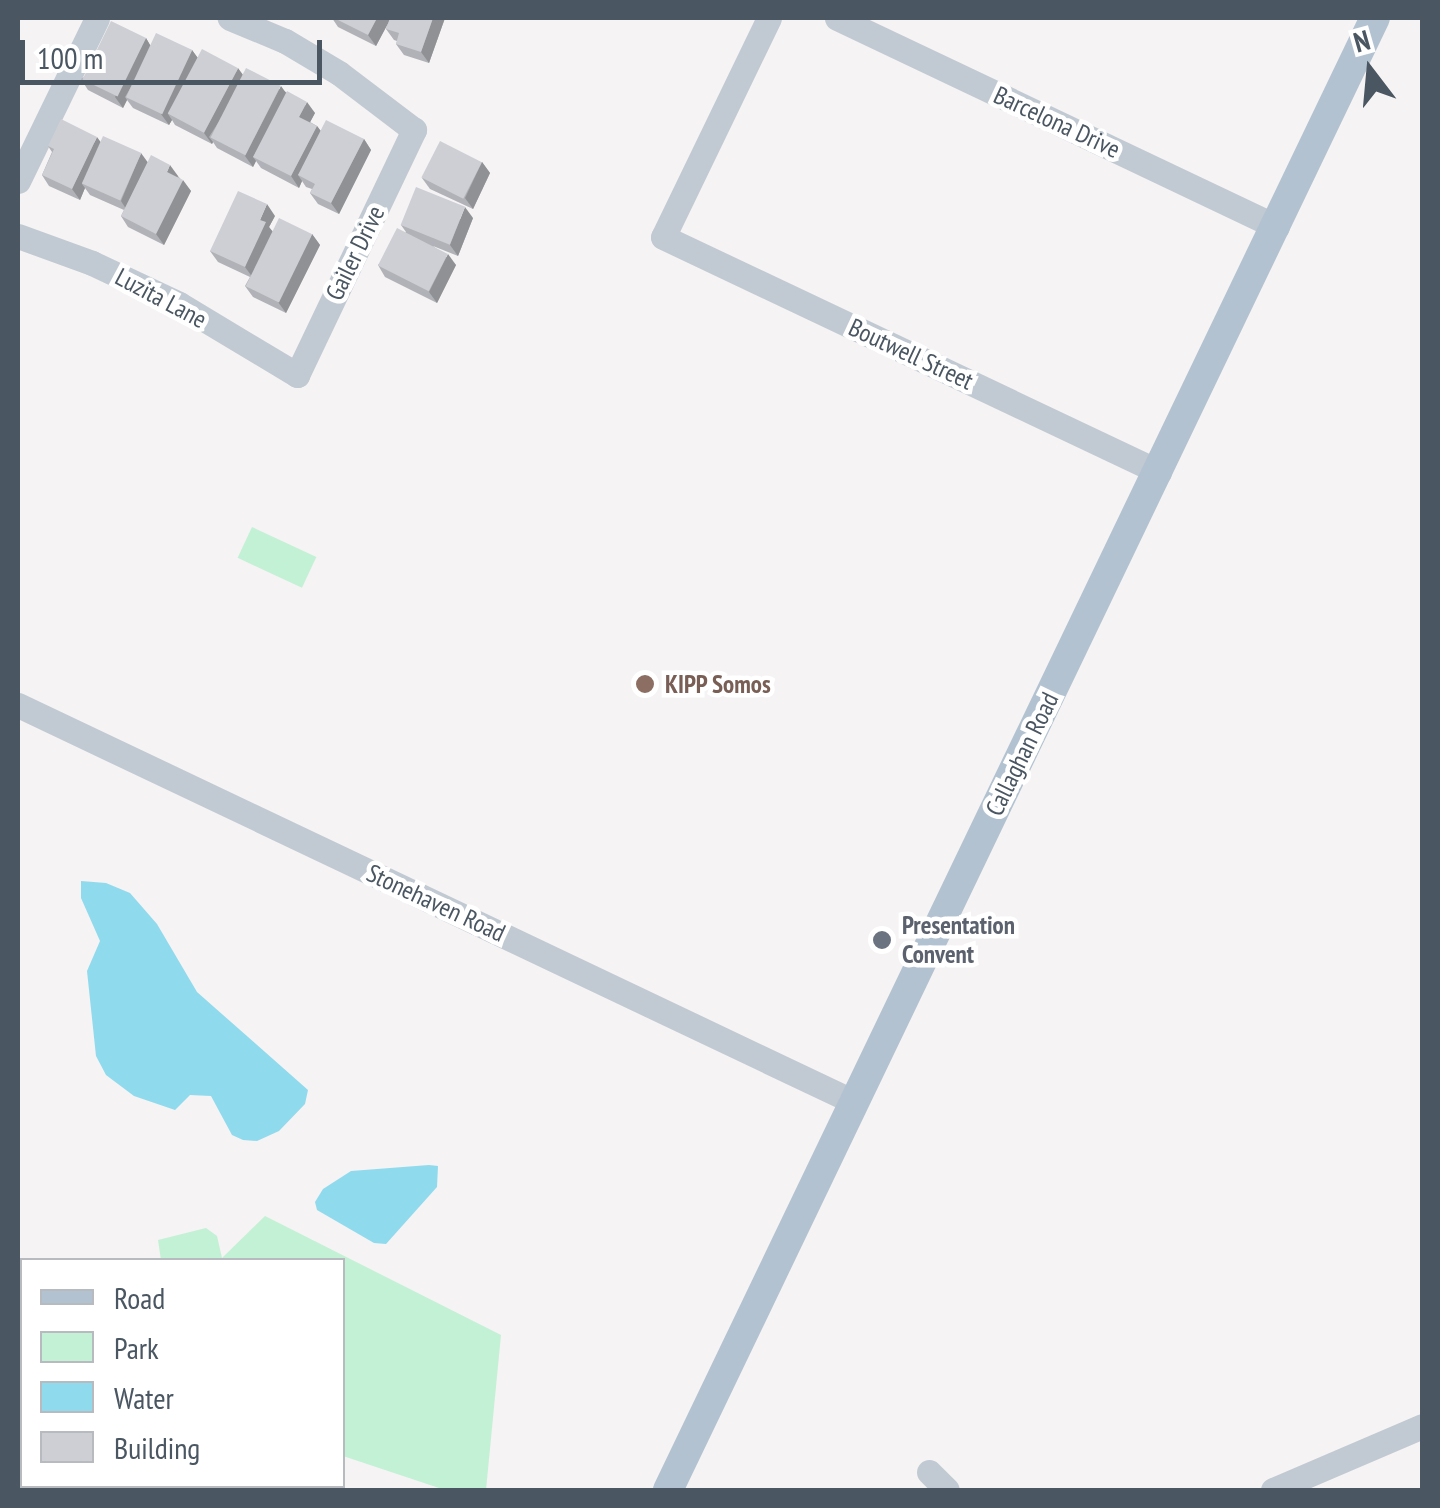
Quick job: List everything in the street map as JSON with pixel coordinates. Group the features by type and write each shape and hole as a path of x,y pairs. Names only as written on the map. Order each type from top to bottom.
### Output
{"main road":[{"name":"Callaghan Road","path":"668,1490 1375,18"}],"street":[{"path":"18,180 97,18"},
{"name":"Gailer Drive","path":"230,18 285,41 340,73 414,130 297,374"},
{"name":"Boutwell Street","path":"769,18 664,237 1159,472"},
{"name":"Barcelona Drive","path":"837,18 1277,227"},
{"name":"Luzita Lane","path":"18,236 92,263 179,304 297,374"},
{"name":"Stonehaven Road","path":"18,704 854,1102"},
{"path":"1273,1490 1421,1431"}],"green space":[{"path":"252,527 316,557 302,588 238,558"},
{"path":"265,1216 501,1335 486,1490 445,1490 345,1457 345,1258 222,1258"},
{"path":"206,1228 217,1236 222,1258 161,1258 158,1240"},
{"path":"18,1302 20,1488 274,1488 272,1490 18,1490"}],"water":[{"path":"81,881 106,883 130,893 157,924 197,992 308,1090 305,1104 279,1131 257,1141 243,1140 232,1135 211,1096 190,1095 175,1110 134,1096 106,1075 96,1056 87,971 100,941 81,898"},
{"path":"438,1166 437,1187 386,1244 374,1243 317,1210 315,1202 323,1189 351,1171"}],"building":[{"path":"334,18 377,18 368,35"},
{"path":"390,18 433,18 421,52 396,44 399,33 386,29"},
{"path":"111,21 146,38 118,97 83,79"},
{"path":"156,33 192,50 162,114 126,97"},
{"path":"202,49 238,68 204,133 168,113"},
{"path":"246,68 281,86 245,155 211,137"},
{"path":"287,91 307,102 299,117 317,126 291,176 253,157"},
{"path":"61,119 97,137 72,189 42,175 54,149 48,146"},
{"path":"326,120 364,139 331,203 310,193 315,184 298,175"},
{"path":"103,136 141,153 120,201 82,184"},
{"path":"440,141 482,162 463,199 421,178"},
{"path":"151,155 170,165 167,172 183,180 156,234 121,216"},
{"path":"416,187 465,207 450,245 401,225"},
{"path":"238,191 267,204 260,220 266,222 245,267 210,251"},
{"path":"279,218 312,234 279,303 246,286"},
{"path":"397,228 448,254 429,291 378,265"},
{"path":"284,1488 337,1488 337,1490"}],"place":[{"name":"KIPP Somos","path":"645,684"},
{"name":"Presentation Convent","path":"882,940"}]}
